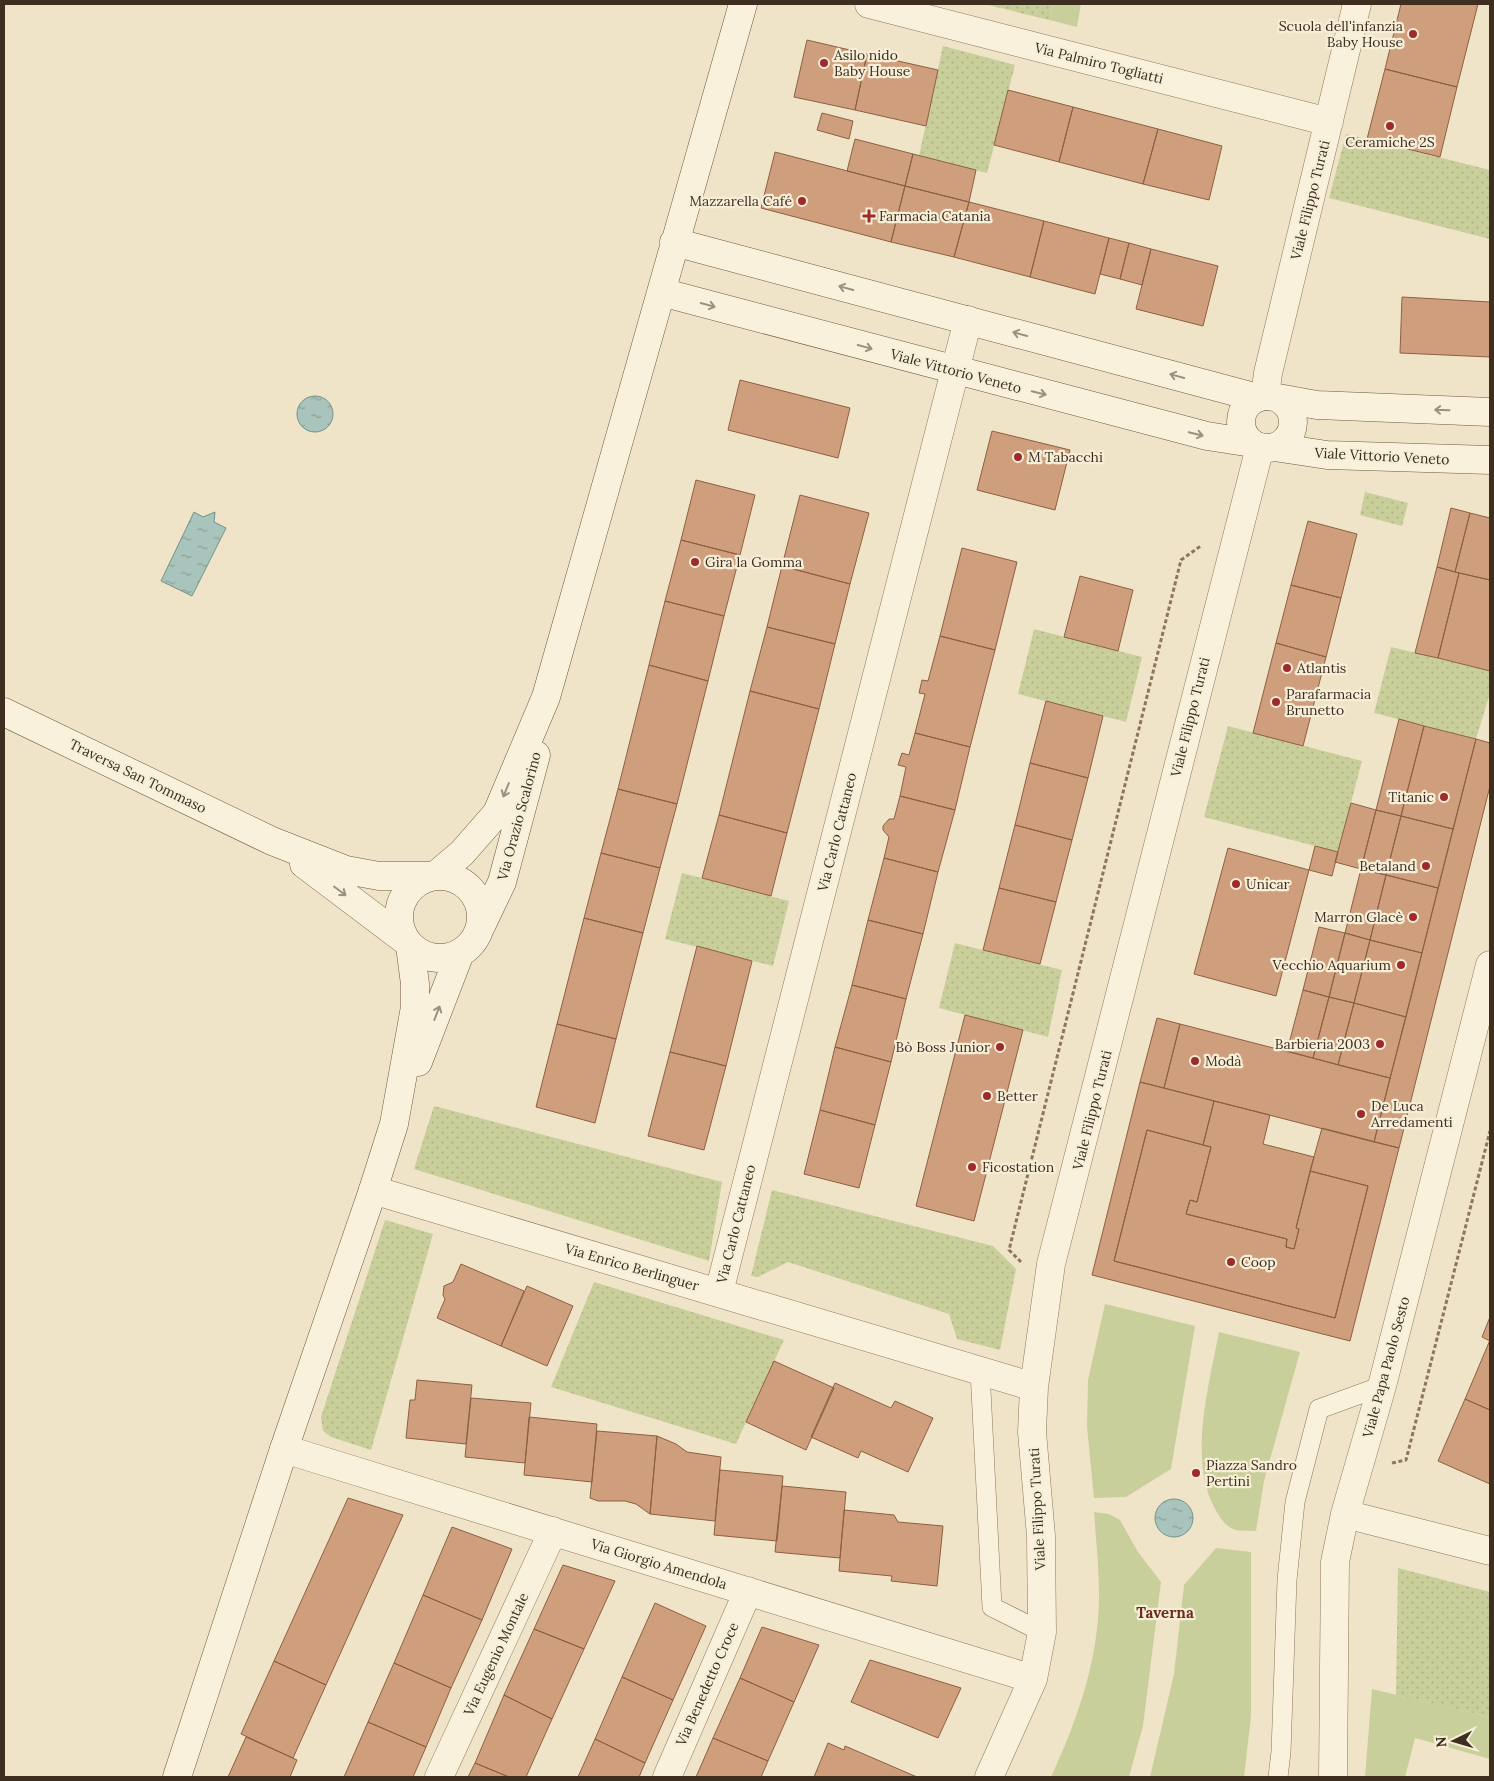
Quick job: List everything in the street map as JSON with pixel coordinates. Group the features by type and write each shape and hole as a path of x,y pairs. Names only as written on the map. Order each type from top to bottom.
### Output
{"street":[{"path":"394,1124 415,1007 415,984 408,943 399,922 401,902 412,886 433,876 462,853 497,813 546,697 743,4"},
{"name":"Via Palmiro Togliatti","path":"869,4 1329,122"},
{"name":"Viale Filippo Turati","path":"1267,397 1270,364 1357,4"},
{"path":"674,242 1267,397 1316,405 1490,412"},
{"name":"Viale Vittorio Veneto","path":"661,292 954,371 1207,436 1327,455 1490,460"},
{"name":"Via Carlo Cattaneo","path":"719,1292 968,320"},
{"path":"1267,397 1288,406 1293,417 1292,430 1285,441 1262,446 1243,432 1241,419 1247,406 1267,397"},
{"name":"Viale Filippo Turati","path":"989,1777 1033,1679 1042,1632 1041,1536 1032,1432 1034,1387 1052,1264 1262,446"},
{"name":"Via Orazio Scalorino","path":"478,932 502,882 536,756 546,697"},
{"name":"Traversa San Tommaso","path":"4,712 272,841"},
{"path":"272,841 346,870 379,876 450,876 462,882 473,892 479,904 481,918 478,932 472,944 460,953 448,958 434,958 421,954 272,841"},
{"path":"177,1777 284,1449 374,1190 394,1124 460,953"},
{"name":"Viale Papa Paolo Sesto","path":"1333,1777 1335,1562 1345,1514 1382,1386 1490,964"},
{"name":"Via Enrico Berlinguer","path":"374,1190 1034,1387"},
{"name":"Via Giorgio Amendola","path":"284,1449 1033,1679"},
{"path":"1345,1514 1490,1551"},
{"name":"Via Eugenio Montale","path":"439,1777 552,1531"},
{"name":"Via Benedetto Croce","path":"667,1777 748,1591"}],"lane":[{"path":"980,1370 992,1607 1042,1632"},
{"path":"1278,1777 1281,1752 1287,1580 1292,1532 1296,1502 1319,1409 1382,1386"}],"path":[{"path":"1390,1463 1406,1460 1490,1131"}],"green space":[{"path":"984,4 1053,4 1049,20"},
{"path":"1053,4 1081,4 1077,27 1049,20"},
{"path":"943,46 1015,65 987,173 919,156"},
{"path":"1346,134 1490,170 1490,239 1329,198"},
{"path":"1365,492 1408,503 1402,526 1360,515"},
{"path":"1034,629 1142,657 1126,722 1018,694"},
{"path":"1391,647 1490,671 1490,693 1476,739 1374,713"},
{"path":"1228,726 1362,761 1338,852 1204,817"},
{"path":"682,873 789,901 773,966 665,939"},
{"path":"955,943 1062,970 1048,1037 939,1008"},
{"path":"434,1106 722,1182 709,1261 414,1169"},
{"path":"772,1190 993,1246 1016,1269 1000,1350 957,1339 949,1314 788,1262 758,1277 751,1276"},
{"path":"385,1220 433,1234 371,1450 331,1437 323,1431 321,1417"},
{"path":"594,1282 784,1340 736,1444 551,1387"},
{"path":"1105,1304 1195,1326 1171,1469 1126,1497 1094,1498 1087,1427 1088,1380"},
{"path":"1219,1332 1300,1352 1264,1481 1256,1531 1235,1530 1227,1526 1215,1509 1207,1489 1203,1468 1203,1422"},
{"path":"1094,1512 1109,1514 1120,1520 1138,1552 1161,1582 1143,1726 1129,1777 1051,1777 1078,1712 1091,1666 1095,1643 1099,1596"},
{"path":"1216,1548 1251,1552 1251,1716 1244,1777 1150,1777 1174,1674 1184,1585"},
{"path":"1398,1568 1490,1592 1490,1717 1396,1695"},
{"path":"1372,1689 1490,1717 1490,1759 1415,1738 1405,1777 1365,1777"}],"water":[{"path":"315,396 327,402 333,414 327,426 315,432 303,426 297,414 303,402"},
{"path":"194,512 203,517 215,512 214,522 226,528 192,596 161,581"},
{"path":"1174,1499 1188,1504 1193,1518 1188,1532 1174,1537 1160,1532 1155,1518 1160,1504"}],"building":[{"path":"1401,4 1478,4 1457,87 1385,69"},
{"path":"807,40 867,54 855,110 794,97"},
{"path":"867,54 938,70 926,126 855,110"},
{"path":"1385,69 1457,87 1440,157 1367,139"},
{"path":"1008,90 1073,107 1059,162 994,145"},
{"path":"1073,107 1158,129 1143,184 1059,162"},
{"path":"822,113 853,121 849,139 817,130"},
{"path":"1158,129 1222,146 1209,200 1143,184"},
{"path":"855,139 913,154 905,186 847,171"},
{"path":"775,152 905,186 891,242 761,208"},
{"path":"913,154 976,170 969,202 905,186"},
{"path":"905,186 969,202 954,257 891,242"},
{"path":"969,202 1044,221 1030,277 954,257"},
{"path":"1044,221 1109,238 1095,294 1030,277"},
{"path":"1109,238 1129,243 1120,279 1100,274"},
{"path":"1129,243 1151,249 1142,285 1120,279"},
{"path":"1151,249 1218,266 1203,326 1136,309"},
{"path":"1402,297 1490,302 1490,357 1400,353"},
{"path":"740,380 850,408 838,458 728,430"},
{"path":"992,431 1070,450 1055,510 977,490"},
{"path":"696,480 755,495 740,555 681,540"},
{"path":"800,495 869,513 850,584 782,566"},
{"path":"1451,508 1470,513 1455,572 1437,567"},
{"path":"1470,513 1490,518 1490,580 1455,572"},
{"path":"1308,521 1357,534 1341,598 1291,585"},
{"path":"681,540 740,555 724,616 665,601"},
{"path":"962,548 1017,562 995,650 940,636"},
{"path":"782,566 850,584 835,644 767,627"},
{"path":"1437,567 1459,573 1438,658 1415,653"},
{"path":"1459,573 1490,580 1490,671 1438,658"},
{"path":"1080,576 1133,590 1118,651 1064,637"},
{"path":"1291,585 1341,598 1326,657 1276,643"},
{"path":"665,601 724,616 708,681 649,665"},
{"path":"767,627 835,644 819,709 750,691"},
{"path":"940,636 995,650 970,747 915,733 925,694 919,693 922,680 928,681"},
{"path":"1276,643 1326,657 1303,746 1253,733"},
{"path":"649,665 708,681 677,804 618,789"},
{"path":"750,691 819,709 787,833 719,815"},
{"path":"1046,701 1103,716 1088,778 1030,763"},
{"path":"1399,719 1424,726 1401,816 1376,810"},
{"path":"1424,726 1476,739 1453,829 1401,816"},
{"path":"915,733 970,747 955,810 900,796 906,767 898,765 902,753 909,755"},
{"path":"1476,739 1490,743 1490,786 1399,1148 1374,1142"},
{"path":"1030,763 1088,778 1072,840 1015,825"},
{"path":"618,789 677,804 660,868 601,853"},
{"path":"900,796 955,810 938,872 884,858 889,837 883,830 883,826 889,819 894,819"},
{"path":"1351,803 1376,810 1361,869 1335,862"},
{"path":"1376,810 1401,816 1386,875 1361,869"},
{"path":"719,815 787,833 771,896 702,878"},
{"path":"1401,816 1453,829 1438,888 1386,875"},
{"path":"1015,825 1072,840 1056,902 999,888"},
{"path":"1315,846 1338,852 1332,876 1309,870"},
{"path":"1228,848 1309,870 1276,996 1194,974"},
{"path":"601,853 660,868 643,933 584,918"},
{"path":"884,858 938,872 923,934 868,920"},
{"path":"1361,869 1386,875 1370,940 1345,933"},
{"path":"1386,875 1438,888 1422,953 1370,940"},
{"path":"999,888 1056,902 1040,964 983,950"},
{"path":"584,918 643,933 616,1039 557,1024"},
{"path":"868,920 923,934 906,999 852,985"},
{"path":"1319,927 1345,933 1329,997 1303,990"},
{"path":"1345,933 1370,940 1354,1003 1329,997"},
{"path":"1370,940 1422,953 1406,1017 1354,1003"},
{"path":"697,946 752,961 726,1066 670,1052"},
{"path":"852,985 906,999 891,1062 835,1047"},
{"path":"1303,990 1329,997 1313,1058 1287,1051"},
{"path":"1329,997 1354,1003 1338,1065 1313,1058"},
{"path":"1354,1003 1406,1017 1390,1078 1338,1065"},
{"path":"965,1015 1023,1030 974,1221 916,1206"},
{"path":"1157,1018 1180,1024 1164,1088 1140,1082"},
{"path":"557,1024 616,1039 595,1123 536,1107"},
{"path":"1180,1024 1390,1078 1374,1142 1164,1088"},
{"path":"835,1047 891,1062 875,1125 820,1110"},
{"path":"670,1052 726,1066 704,1150 648,1136"},
{"path":"1140,1082 1214,1101 1203,1145 1147,1130 1114,1261 1335,1318 1368,1186 1310,1171 1322,1128 1399,1148 1350,1341 1092,1275"},
{"path":"1214,1101 1270,1115 1263,1144 1314,1157 1296,1228 1299,1229 1294,1249 1286,1247 1287,1239 1186,1214 1190,1200 1197,1202 1211,1147 1203,1145"},
{"path":"820,1110 875,1125 859,1188 804,1174"},
{"path":"1147,1130 1211,1147 1197,1202 1190,1200 1186,1214 1287,1239 1286,1247 1294,1249 1299,1229 1296,1228 1310,1171 1368,1186 1335,1318 1114,1261"},
{"path":"461,1264 524,1291 501,1346 437,1318 445,1299 443,1295 444,1286 453,1282"},
{"path":"527,1286 573,1306 547,1366 501,1346"},
{"path":"1490,1317 1490,1341 1482,1337"},
{"path":"1490,1340 1490,1410 1465,1399"},
{"path":"774,1361 834,1388 806,1450 746,1422"},
{"path":"417,1380 472,1385 466,1444 406,1438 410,1400 415,1400"},
{"path":"835,1383 891,1408 895,1401 933,1418 908,1472 861,1451 858,1458 811,1437"},
{"path":"471,1398 531,1403 525,1463 465,1457"},
{"path":"1465,1399 1490,1410 1490,1484 1438,1461"},
{"path":"529,1417 597,1424 592,1482 524,1475"},
{"path":"597,1431 657,1436 650,1514 636,1504 625,1501 598,1501 590,1498"},
{"path":"657,1436 676,1444 687,1452 721,1457 715,1521 650,1514"},
{"path":"720,1470 783,1476 777,1541 714,1535"},
{"path":"782,1486 846,1492 840,1558 775,1552"},
{"path":"348,1498 403,1515 326,1685 274,1661"},
{"path":"844,1510 894,1515 898,1522 943,1526 937,1586 891,1581 892,1576 839,1571"},
{"path":"452,1527 512,1549 482,1620 423,1595"},
{"path":"563,1565 615,1581 584,1649 534,1629"},
{"path":"423,1595 482,1620 451,1688 394,1663"},
{"path":"655,1603 706,1626 673,1700 622,1677"},
{"path":"762,1627 819,1645 794,1702 740,1678"},
{"path":"534,1629 584,1649 552,1719 504,1695"},
{"path":"870,1660 961,1688 938,1738 851,1702"},
{"path":"274,1661 326,1685 293,1758 241,1734"},
{"path":"394,1663 451,1688 426,1747 368,1722"},
{"path":"622,1677 673,1700 645,1763 595,1739"},
{"path":"740,1678 794,1702 768,1761 713,1738"},
{"path":"504,1695 552,1719 526,1777 509,1777 475,1763"},
{"path":"368,1722 426,1747 413,1777 344,1777"},
{"path":"246,1737 297,1760 290,1777 228,1777"},
{"path":"713,1738 768,1761 761,1777 696,1777"},
{"path":"595,1739 645,1763 639,1777 578,1777"},
{"path":"828,1743 844,1750 845,1746 917,1777 814,1777"},
{"path":"475,1763 509,1777 468,1777"}],"place":[{"name":"Scuola dell'infanzia Baby House","path":"1413,34"},
{"name":"Asilo nido Baby House","path":"824,63"},
{"name":"Ceramiche 2S","path":"1390,126"},
{"name":"Mazzarella Café","path":"802,201"},
{"name":"Farmacia Catania","path":"869,216"},
{"name":"M Tabacchi","path":"1018,457"},
{"name":"Gira la Gomma","path":"695,562"},
{"name":"Atlantis","path":"1287,668"},
{"name":"Parafarmacia Brunetto","path":"1276,702"},
{"name":"Titanic","path":"1444,797"},
{"name":"Betaland","path":"1426,866"},
{"name":"Unicar","path":"1236,884"},
{"name":"Marron Glacè","path":"1413,917"},
{"name":"Vecchio Aquarium","path":"1401,965"},
{"name":"Barbieria 2003","path":"1380,1044"},
{"name":"Bò Boss Junior","path":"1000,1047"},
{"name":"Modà","path":"1195,1061"},
{"name":"Better","path":"987,1096"},
{"name":"De Luca Arredamenti","path":"1361,1114"},
{"name":"Ficostation","path":"972,1167"},
{"name":"Coop","path":"1231,1262"},
{"name":"Piazza Sandro Pertini","path":"1196,1473"}],"district":[{"name":"Taverna","path":"1165,1612"}]}
